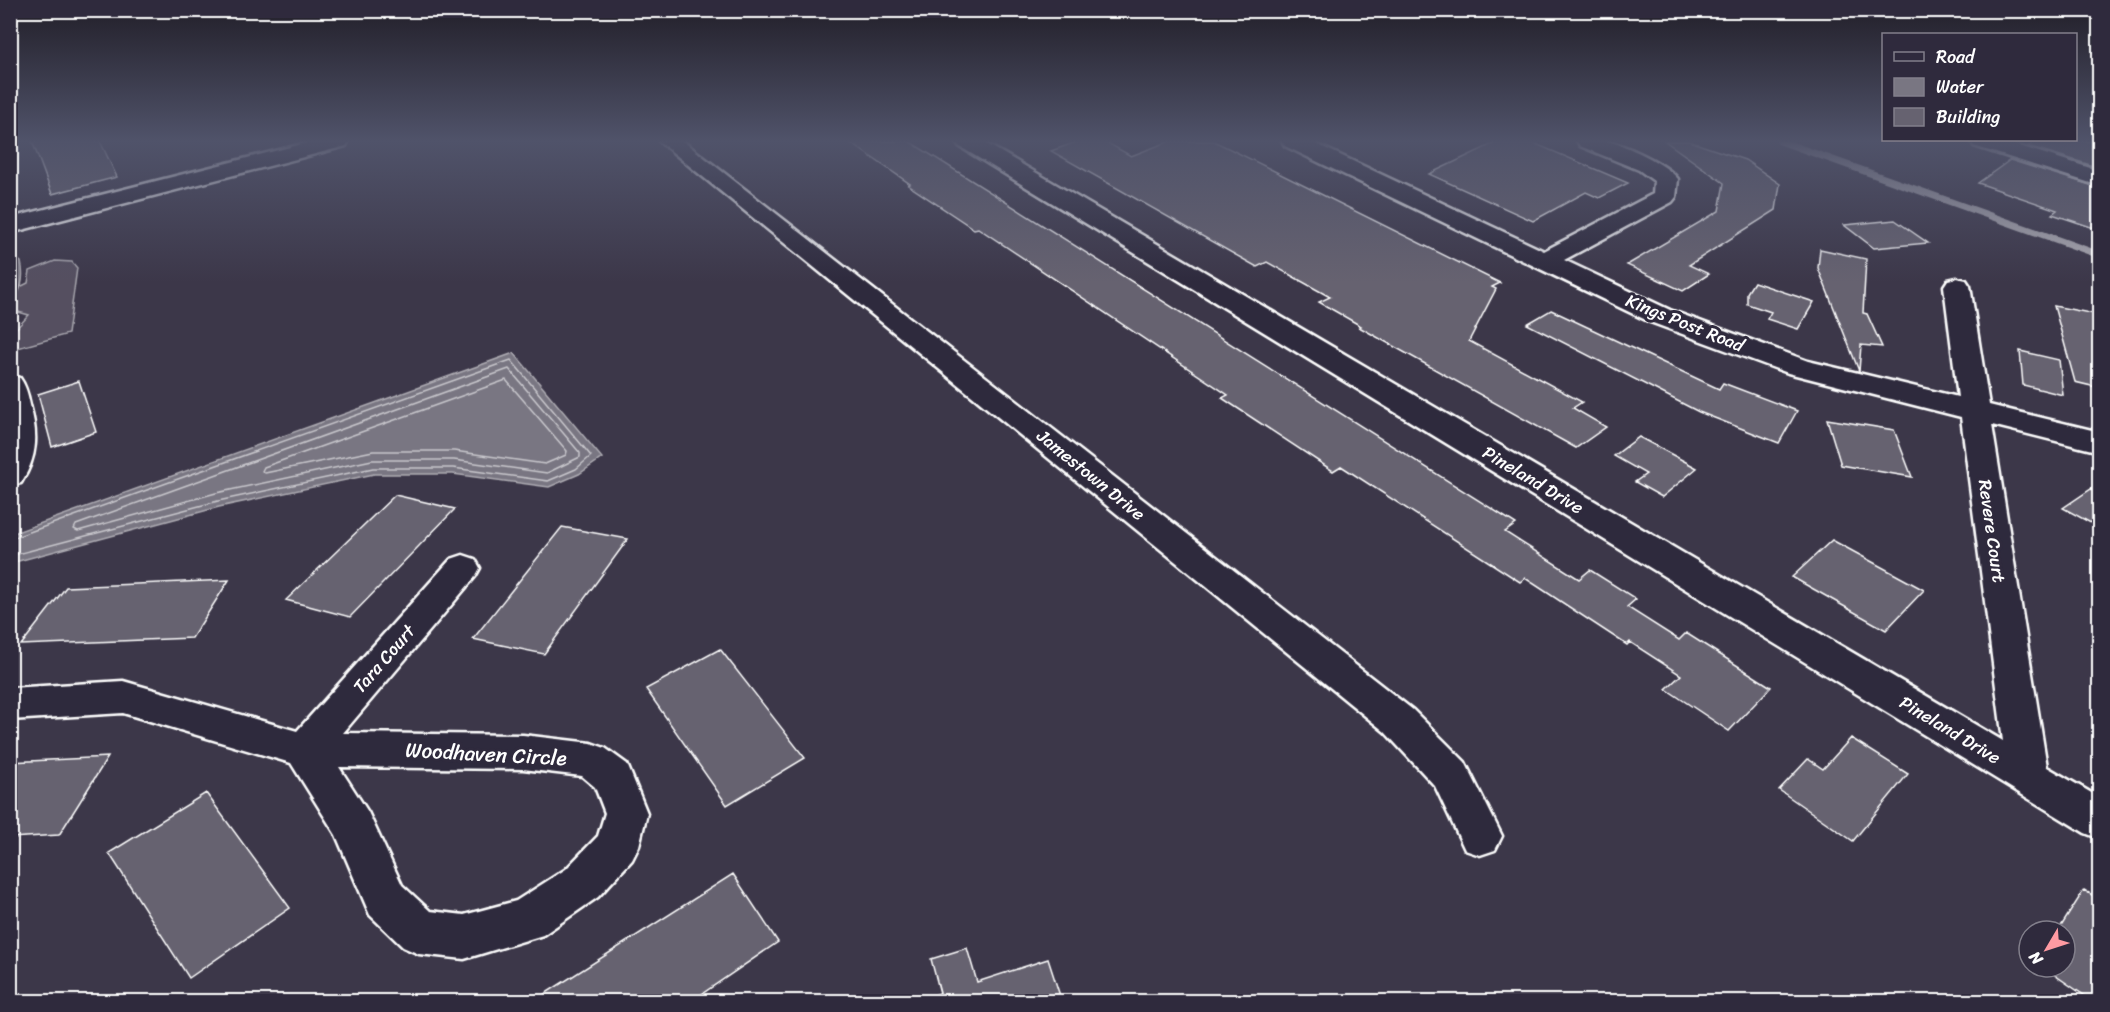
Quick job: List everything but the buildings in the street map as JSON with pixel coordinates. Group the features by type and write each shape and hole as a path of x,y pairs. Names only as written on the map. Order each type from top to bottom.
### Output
{"street":[{"path":"10,226 156,188"},
{"name":"Jamestown Drive","path":"729,188 1399,721 1450,774 1480,836"},
{"name":"Pineland Drive","path":"1045,188 2100,820"},
{"name":"Kings Post Road","path":"1392,188 1660,316 1798,367 2100,442"},
{"path":"1544,261 1664,197 1665,188"},
{"name":"Revere Court","path":"1957,286 2028,777"},
{"path":"10,384 22,437 19,461 10,475"},
{"name":"Tara Court","path":"305,750 464,568"},
{"name":"Woodhaven Circle","path":"10,704 123,697 305,750 523,752 591,760 612,776 626,813 617,846 582,883 527,920 464,937 419,932 386,900 352,825 305,750"}],"shaded area":[{"path":"55,261 72,262 77,268 68,334 14,349 13,332 29,315 11,310 12,291 28,283 30,271"}],"water":[{"path":"11,255 21,262 23,274 20,290 11,305"},
{"path":"514,353 602,458 579,474 549,487 453,474 374,474 219,507 11,563 11,534"}],"waterway":[{"path":"1913,188 2100,255"}]}
